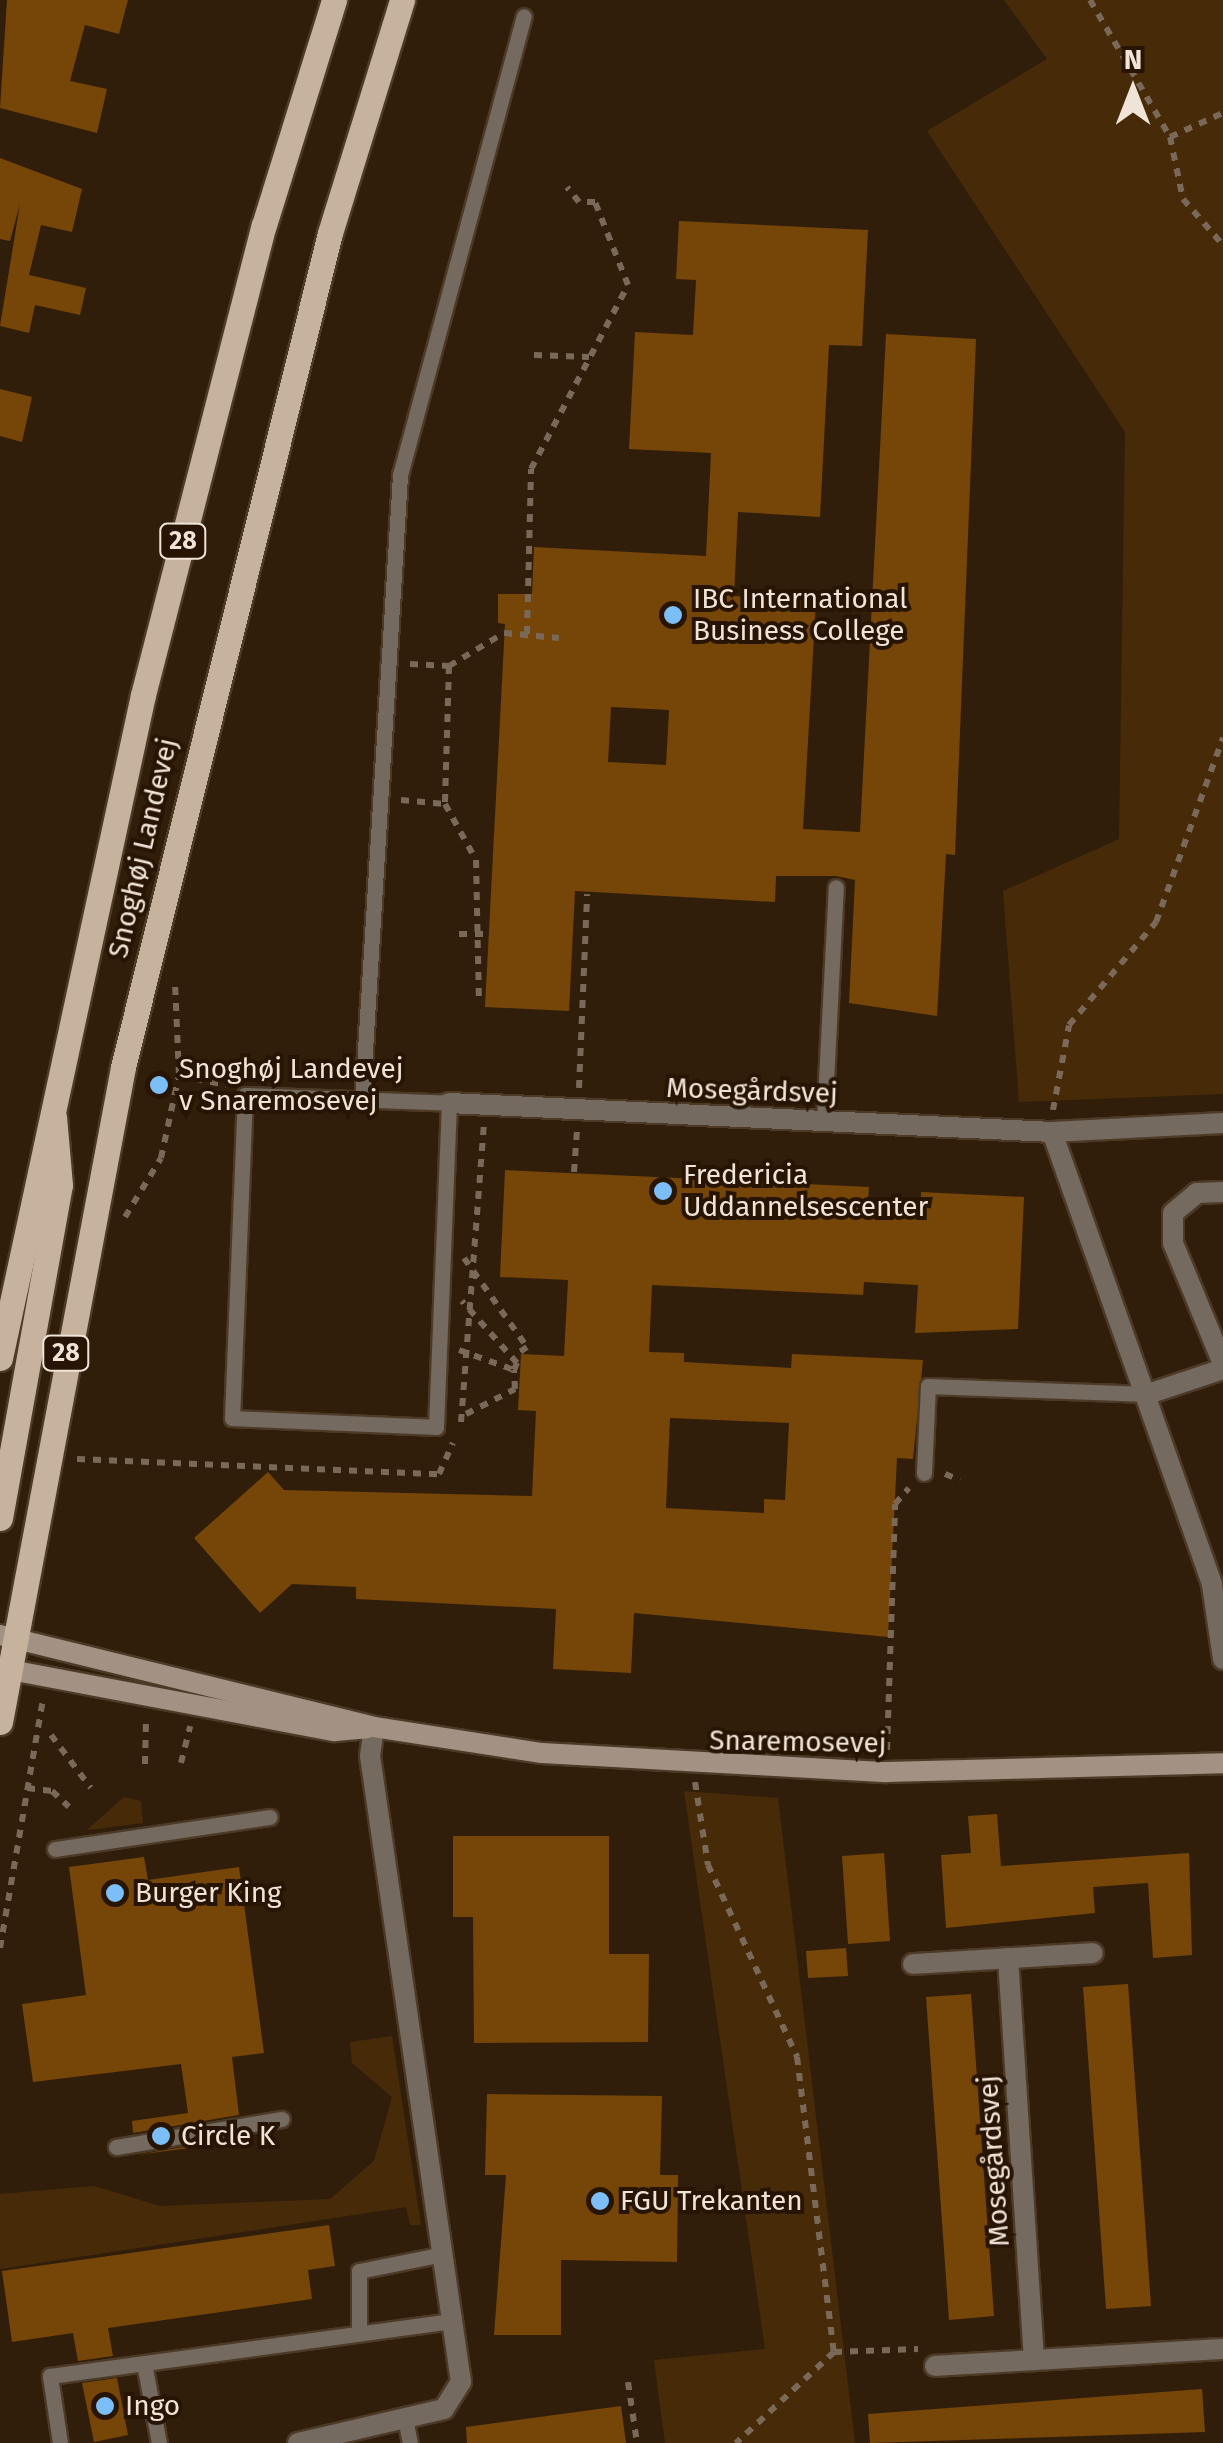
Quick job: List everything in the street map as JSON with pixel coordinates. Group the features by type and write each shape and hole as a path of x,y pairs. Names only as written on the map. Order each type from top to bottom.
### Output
{"main road":[{"name":"Snoghøj Landevej","path":"0,1358 52,1088 260,244 334,0"},
{"name":"Snoghøj Landevej","path":"0,1722 4,1654 105,1142 208,705 330,233 402,0"},
{"path":"0,1518 60,1185 52,1088"}],"street":[{"name":"Mosegårdsvej","path":"449,1104 1052,1132 1223,1123"},
{"path":"1052,1132 1148,1394 1212,1585 1223,1659"},
{"path":"1148,1394 1223,1366 1173,1243 1173,1213 1197,1193 1223,1192"},
{"name":"Snaremosevej","path":"4,1654 38,1678 335,1731 374,1728 694,1767 886,1772 1223,1763"},
{"name":"Snaremosevej","path":"4,1654 320,1707 374,1728"},
{"path":"298,2443 408,2433 444,2409 461,2382 370,1756 374,1728"},
{"path":"913,1964 1093,1953"},
{"name":"Mosegårdsvej","path":"1008,1958 1034,2360"},
{"path":"935,2366 1223,2349"}],"lane":[{"path":"362,1100 400,475 524,16"},
{"path":"824,1122 836,886"},
{"path":"245,1096 449,1104 436,1426 232,1418 245,1096"},
{"path":"924,1473 928,1386 1148,1394"},
{"path":"56,1849 270,1817"},
{"path":"116,2147 282,2118"},
{"path":"359,2333 359,2271 443,2254"},
{"path":"60,2443 50,2376 453,2320"},
{"path":"144,2362 160,2443"}],"path":[{"path":"1090,0 1170,137 1183,199 1223,245"},
{"path":"1170,137 1223,112"},
{"path":"526,634 531,469 628,286 595,202 579,202 567,186"},
{"path":"534,355 589,357"},
{"path":"388,663 450,666 504,633 559,638"},
{"path":"450,666 445,804 481,880 484,934 479,1001"},
{"path":"1052,1132 1055,1068 1070,1025 1156,922 1223,738"},
{"path":"380,798 445,804"},
{"path":"574,1172 587,894"},
{"path":"459,934 484,934"},
{"path":"113,1237 161,1158 180,1075 174,970"},
{"path":"180,1075 245,1096"},
{"path":"70,1458 439,1474 464,1415 472,1356 485,1106"},
{"path":"436,1426 514,1389 518,1353 526,1347 476,1272 444,1234"},
{"path":"442,1287 474,1310 518,1353"},
{"path":"440,1342 514,1370"},
{"path":"67,1475 74,1440"},
{"path":"886,1772 895,1504 924,1473"},
{"path":"0,1948 44,1706 38,1678"},
{"path":"145,1764 148,1712"},
{"path":"180,1763 192,1720"},
{"path":"51,1736 91,1788"},
{"path":"694,1767 708,1864 797,2057 834,2352"},
{"path":"27,1788 52,1791 69,1807"},
{"path":"16,1855 31,1858"},
{"path":"736,2443 834,2352 922,2349 935,2366"},
{"path":"628,2382 637,2443"}],"shaded area":[{"path":"1004,0 1223,0 1223,1094 1019,1102 1003,891 1119,839 1125,432 927,131 1047,59"},
{"path":"684,1791 778,1798 855,2443 665,2443 654,2360 765,2349"},
{"path":"124,1797 141,1801 143,1823 87,1830"},
{"path":"392,2036 421,2225 410,2225 406,2207 0,2269 0,2194 94,2186 160,2206 330,2199 374,2161 392,2097 352,2063 350,2042"}],"building":[{"path":"7,0 128,0 119,34 85,25 70,81 107,89 97,133 0,108"},
{"path":"0,158 82,189 72,232 41,225 29,275 86,288 80,315 35,305 29,333 0,326 20,204 10,241 0,239"},
{"name":"IBC International Business College","path":"679,221 868,230 862,346 829,345 820,517 738,512 734,596 816,601 803,829 860,832 886,334 976,339 955,855 946,854 937,1016 849,1003 855,880 836,876 776,876 775,902 575,891 569,1011 485,1007 505,624 498,623 498,594 532,594 534,547 706,556 711,453 629,449 635,332 693,335 696,280 676,279","holes":["611,707 669,710 666,765 608,762"]},
{"path":"0,389 32,397 22,442 0,436"},
{"path":"505,1170 869,1187 868,1200 921,1202 921,1192 1024,1197 1018,1329 915,1333 918,1285 864,1282 863,1295 652,1285 649,1352 684,1353 684,1362 791,1368 792,1354 923,1360 913,1459 897,1458 888,1637 634,1613 631,1673 553,1669 556,1609 356,1599 356,1587 292,1584 260,1613 194,1538 268,1472 284,1490 532,1496 536,1411 518,1410 521,1354 564,1356 568,1280 500,1277","holes":["670,1418 789,1423 785,1500 764,1499 764,1513 666,1508"]},
{"path":"997,1814 1001,1866 1189,1853 1192,1955 1153,1958 1148,1883 1093,1887 1095,1913 946,1928 941,1855 971,1853 968,1816"},
{"path":"453,1836 609,1836 609,1954 649,1954 648,2042 474,2043 473,1917 453,1917"},
{"path":"884,1853 890,1941 848,1944 842,1856"},
{"path":"144,1857 148,1880 239,1867 264,2053 232,2057 239,2115 133,2133 132,2121 188,2113 181,2064 33,2082 22,2004 86,1995 69,1867"},
{"path":"846,1948 848,1976 808,1978 806,1951"},
{"path":"1128,1984 1151,2306 1106,2309 1083,1987"},
{"path":"971,1994 994,2316 949,2320 926,1997"},
{"path":"487,2094 662,2096 660,2175 678,2175 677,2262 561,2260 561,2335 494,2335 506,2175 485,2175"},
{"path":"242,2137 243,2141 136,2155"},
{"path":"329,2225 335,2266 308,2270 312,2299 108,2328 113,2356 78,2361 73,2333 12,2342 2,2271"},
{"path":"117,2378 128,2435 94,2442 82,2383"},
{"path":"1202,2389 1205,2432 870,2443 868,2414"},
{"path":"621,2406 626,2443 467,2443 466,2427"}],"place":[{"name":"IBC International Business College","path":"673,615"},
{"name":"Snoghøj Landevej v Snaremosevej","path":"159,1085"},
{"name":"Fredericia Uddannelsescenter","path":"663,1191"},
{"name":"Burger King","path":"115,1893"},
{"name":"Circle K","path":"161,2136"},
{"name":"FGU Trekanten","path":"600,2201"},
{"name":"Ingo","path":"105,2406"}]}
